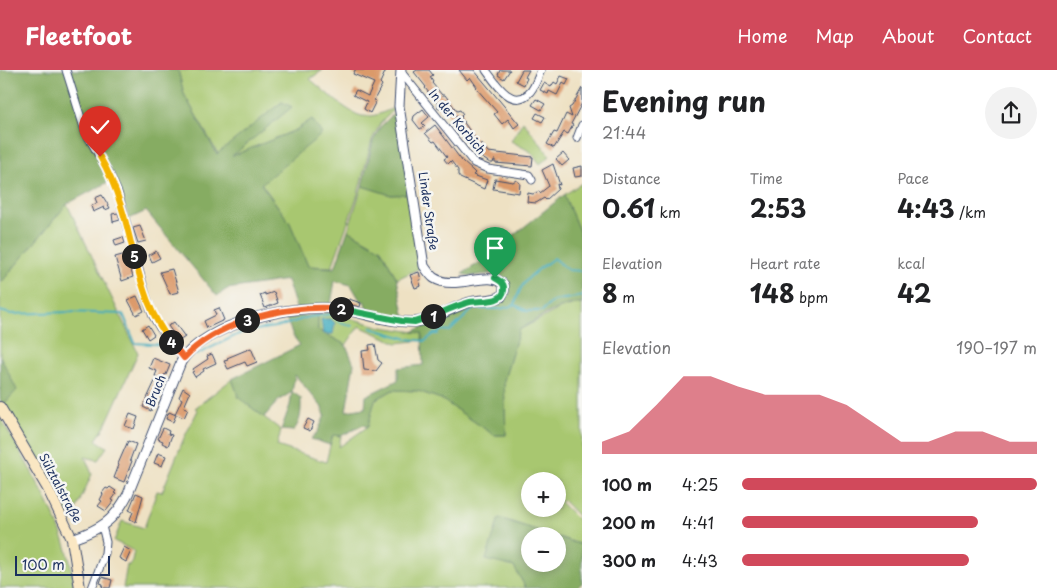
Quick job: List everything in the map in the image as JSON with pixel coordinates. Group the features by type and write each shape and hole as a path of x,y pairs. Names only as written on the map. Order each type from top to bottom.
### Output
{"main road":[{"name":"Sülztalstraße","path":"0,407 48,489 72,539 80,588"}],"street":[{"path":"66,70 85,131 118,193 137,266 153,316 184,358"},
{"path":"486,70 501,90 511,98 519,99 529,94 541,70"},
{"name":"In der Korbich","path":"401,71 474,162 488,169 529,175 532,180"},
{"name":"Linder Straße","path":"401,71 399,106 424,266 432,276 441,282 462,283 495,278 504,286"},
{"path":"578,138 582,125"},
{"name":"Bruch","path":"72,539 102,526 114,517 128,494 184,358 193,347 208,338 230,326 255,317 322,307 415,322 469,302 501,297 504,292 504,286"},
{"path":"92,588 105,553 106,542 102,526"}],"green space":[{"path":"0,70 178,70 184,94 217,154 282,102 292,107 232,156 296,130 312,119 322,134 261,184 290,223 308,266 335,268 348,230 381,249 397,279 404,314 410,323 368,317 365,302 360,300 351,285 335,281 330,309 297,311 287,280 227,289 217,296 146,211 129,219 116,178 67,204 0,284"},
{"path":"178,70 323,70 310,79 335,100 356,114 371,116 396,107 380,124 372,140 358,194 332,267 308,266 290,223 261,183 321,134 312,119 296,130 230,157 282,102 218,154 184,94"},
{"path":"398,109 412,194 391,195 362,186 373,141 381,126"},
{"path":"523,121 550,156 540,164 531,152 511,141"},
{"path":"582,183 582,238 564,195"},
{"path":"362,186 391,195 412,194 422,267 397,279 381,249 348,230"},
{"path":"564,195 582,238 582,304 574,304 557,309 519,330 504,380 506,435 494,435 441,399 418,391 393,390 375,400 368,427 363,425 341,436 333,435 330,445 311,439 318,431 325,415 321,406 295,375 292,392 279,400 264,417 239,398 232,379 300,345 293,336 286,318 318,314 318,330 346,345 354,364 346,411 365,408 366,396 398,380 398,368 423,365 422,333 412,332 455,312 499,304 511,292 506,280 496,273 471,276 462,274 479,263"},
{"path":"67,204 138,353 104,428 96,440 107,447 98,460 85,457 92,474 71,521 3,405 16,390 0,356 0,284"},
{"path":"582,304 582,520 566,503 566,472 521,472 521,517 566,517 566,508 582,524 582,545 566,540 566,527 527,527 499,518 514,567 526,588 123,588 127,565 131,565 134,551 114,541 122,521 144,528 157,491 162,492 184,438 198,410 195,408 232,379 239,398 281,430 277,446 326,462 333,434 341,436 339,447 367,427 375,400 393,390 418,391 441,399 494,435 506,435 504,380 519,330 561,308"},
{"path":"328,312 382,327 422,333 423,340 397,343 359,326 346,345 318,330 318,314"},
{"path":"0,356 17,390 3,405 0,399"},
{"path":"292,392 301,398 299,419 293,431 281,430 290,405"},
{"path":"0,417 35,478 57,522 71,566 74,588 0,588"},
{"path":"499,518 527,527 521,527 521,572 566,572 566,540 582,545 582,583 577,588 526,588 514,567 486,560"}],"water":[{"path":"321,319 331,319 335,323 333,334 323,334"}],"building":[{"path":"355,70 386,70 370,113 364,109 367,102 353,95 356,90 368,96 374,83 353,74"},
{"path":"417,70 429,70 433,75 430,77 432,83 442,95 445,95 457,111 460,110 463,114 460,117 477,141 470,146 452,123 459,117 448,116 448,113 442,106 438,109 438,104 414,72"},
{"path":"459,70 474,70 519,124 514,128 508,119 502,124 494,114 497,112 476,88 470,77 467,80"},
{"path":"500,70 510,70 504,79 498,75"},
{"path":"522,70 529,70 525,77 527,78 524,85 516,81"},
{"path":"561,76 569,79 566,85 563,83 557,95 549,91 548,94 540,90 544,83 551,87 554,82 557,84"},
{"path":"582,88 582,103 571,124 573,125 568,134 564,132 554,148 547,144 554,132 557,133 566,114 572,117 569,108"},
{"path":"536,99 545,104 541,110 532,105"},
{"path":"423,109 429,117 422,123 425,126 420,129 413,120 414,116"},
{"path":"537,113 545,117 542,122 534,118"},
{"path":"435,125 462,161 475,173 473,175 487,180 484,189 460,178 458,170 451,161 448,164 444,159 447,157 435,141 433,142 425,133"},
{"path":"481,143 488,152 533,157 532,166 495,163 495,160 493,163 490,163 476,154"},
{"path":"563,153 569,160 562,166 556,159"},
{"path":"553,164 560,185 557,184 558,189 546,200 544,198 536,203 527,202 528,193 533,194 539,191 540,193 549,186 542,170"},
{"path":"582,166 582,176 575,177 573,168"},
{"path":"495,179 513,182 516,180 520,183 519,193 493,189"},
{"path":"102,195 110,208 105,210 104,207 93,212 91,206 97,203 95,198"},
{"path":"118,213 120,220 113,222 112,214"},
{"path":"140,226 146,241 138,243 133,228"},
{"path":"123,237 125,243 116,246 114,240"},
{"path":"156,251 160,258 152,262 149,255"},
{"path":"126,254 133,277 122,281 115,257"},
{"path":"172,269 179,292 170,294 160,272"},
{"path":"419,272 421,286 415,288 410,275"},
{"path":"274,292 278,303 265,308 260,295"},
{"path":"137,296 144,311 136,315 128,300"},
{"path":"349,299 361,303 360,307 347,304"},
{"path":"219,308 224,320 207,328 204,321 216,315 214,310"},
{"path":"174,322 185,337 179,341 168,326"},
{"path":"148,325 154,335 148,339 142,329"},
{"path":"375,344 378,360 382,363 376,371 364,370 362,351 370,350 369,345"},
{"path":"251,348 257,362 247,366 245,362 228,369 224,361 228,360 227,358"},
{"path":"212,354 216,363 203,369 204,371 195,377 192,372 194,371 193,369 208,359 207,356"},
{"path":"153,358 170,365 151,411 143,407 157,377 155,376 157,371 149,368"},
{"path":"183,388 190,393 184,407 188,409 184,418 175,414 182,399 179,397"},
{"path":"169,412 176,415 173,422 166,419"},
{"path":"130,414 138,417 134,429 125,426"},
{"path":"308,419 314,422 310,431 303,428"},
{"path":"163,428 169,431 168,434 172,435 168,446 158,439"},
{"path":"128,441 136,444 124,482 114,478"},
{"path":"158,453 166,456 162,466 154,463"},
{"path":"110,487 116,491 114,493 116,494 112,500 114,501 106,511 98,506 102,501 100,500 102,493 106,488"},
{"path":"136,493 143,496 136,522 130,519 133,512 129,510"},
{"path":"124,547 131,551 126,562 119,558"},
{"path":"102,577 112,580 110,588 102,588 103,584 100,583"}],"waterway":[{"path":"515,304 521,288 529,277 554,258 568,270 582,271"},
{"path":"371,328 408,339 425,341 434,334 438,334 441,330 450,331 473,309 500,309 515,305 527,311 542,311 553,301 582,296"},
{"path":"0,311 11,314 69,312 123,314 135,343 168,345"},
{"path":"196,355 243,332 281,326 309,317 333,314 339,322 352,326"}],"route":[{"path":"100,157 118,193 137,266 153,316 184,358 193,347 230,326 255,317 292,310 322,307 415,322 469,302 501,297 504,292 504,286 495,278"}]}
